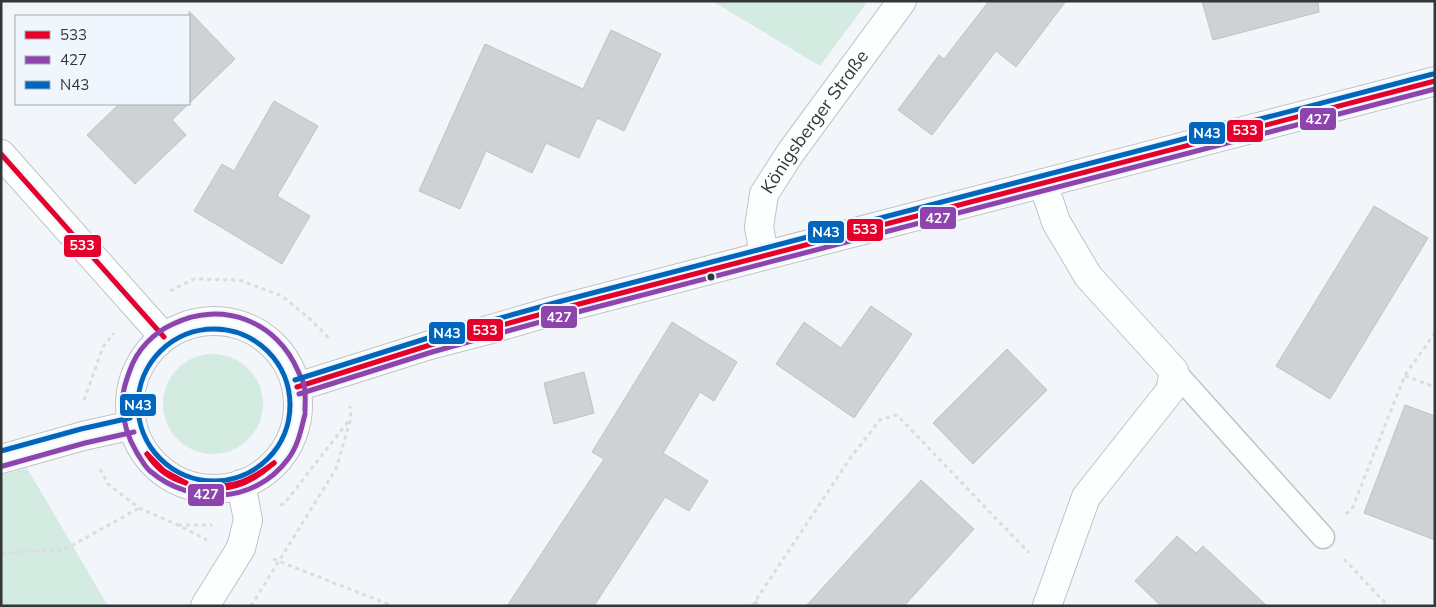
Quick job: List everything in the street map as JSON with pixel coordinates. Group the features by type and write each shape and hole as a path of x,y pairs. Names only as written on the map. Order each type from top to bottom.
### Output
{"main road":[{"name":"Königsberger Straße","path":"764,255 759,227 764,194 791,152 902,1"},
{"path":"297,388 430,345 764,255 1435,81"},
{"path":"1,154 164,336"},
{"path":"1042,184 1056,222 1088,276 1174,370 1170,391 1086,497 1047,606"},
{"path":"209,320 233,322 255,331 274,346 288,365 297,388 298,412 292,435 280,456 263,473 241,484 218,489 196,487 174,479 155,465 141,446 132,425 130,400 135,376 147,354 164,336 186,325 209,320"},
{"path":"1,459 132,425"},
{"path":"205,606 241,548 248,520 241,484"}],"lane":[{"path":"1174,370 1322,537"}],"path":[{"path":"1388,606 1322,537 1352,509 1405,376 1435,333"},
{"path":"1405,376 1435,387"},
{"path":"752,606 851,457 880,420 897,415 1033,558 1060,570"},
{"path":"248,520 284,504 351,418 336,469 251,606"},
{"path":"84,436 108,484 139,508 208,540"},
{"path":"1,553 64,550 139,508"},
{"path":"278,561 393,606"},
{"path":"755,601 759,606"}],"green space":[{"path":"712,1 868,1 820,66"},
{"path":"213,354 223,355 241,362 255,376 262,394 262,414 255,432 241,446 223,453 213,454 203,453 185,446 171,432 164,414 163,404 164,394 171,376 185,362 203,355"},
{"path":"27,468 108,606 1,606 1,475"}],"building":[{"path":"989,1 1066,1 1016,67 996,51 932,135 898,110 939,55 944,59"},
{"path":"1202,1 1318,1 1319,12 1213,40"},
{"path":"189,11 235,59 190,103"},
{"path":"611,30 661,54 624,131 597,118 579,158 546,143 532,173 486,151 460,209 419,191 485,44 583,89"},
{"path":"274,101 318,126 277,196 310,216 282,264 194,211 222,164 234,171"},
{"path":"118,105 188,105 172,120 186,135 135,184 87,135"},
{"path":"1374,206 1428,238 1330,399 1276,366"},
{"path":"871,306 912,334 854,418 776,364 804,322 841,348"},
{"path":"672,322 737,362 714,401 700,392 663,453 708,481 689,511 665,497 594,606 507,606 604,459 592,452"},
{"path":"1007,349 1047,390 973,464 933,423"},
{"path":"584,372 594,413 554,424 544,383"},
{"path":"1405,405 1435,416 1435,540 1364,513"},
{"path":"921,480 974,529 904,606 806,606"},
{"path":"1177,536 1196,553 1203,546 1267,606 1161,606 1135,581"}],"transit line":[{"name":"N43","path":"295,380 428,338 558,302 1433,74"},
{"name":"533","path":"297,387 430,345 560,309 1435,81"},
{"name":"427","path":"299,394 432,352 562,316 1435,89"},
{"name":"533","path":"1,154 164,337"},
{"name":"427","path":"305,411 304,383 289,354 276,339 262,328 246,320 229,315 210,314 192,317 173,324 152,337 141,349 133,363 123,395 123,411 128,433 133,446 146,467 166,482 184,490 203,494 222,495 241,492 258,485 274,474 288,459 294,449 305,414"},
{"name":"N43","path":"214,329 229,330 243,335 268,351 284,376 289,390 290,405 289,420 284,434 268,459 243,475 229,480 214,481 199,480 185,475 160,459 144,434 139,420 138,405 139,390 144,376 160,351 185,335 199,330 214,329"},
{"name":"N43","path":"1,451 130,418"},
{"name":"427","path":"3,466 85,443 134,432"},
{"name":"533","path":"147,454 164,471 186,483"},
{"name":"533","path":"147,454 164,472 174,479 186,483"},
{"name":"533","path":"205,487 224,488 242,484 259,475 274,463"},
{"name":"533","path":"205,487 226,486 242,482 257,475 274,463"}]}
